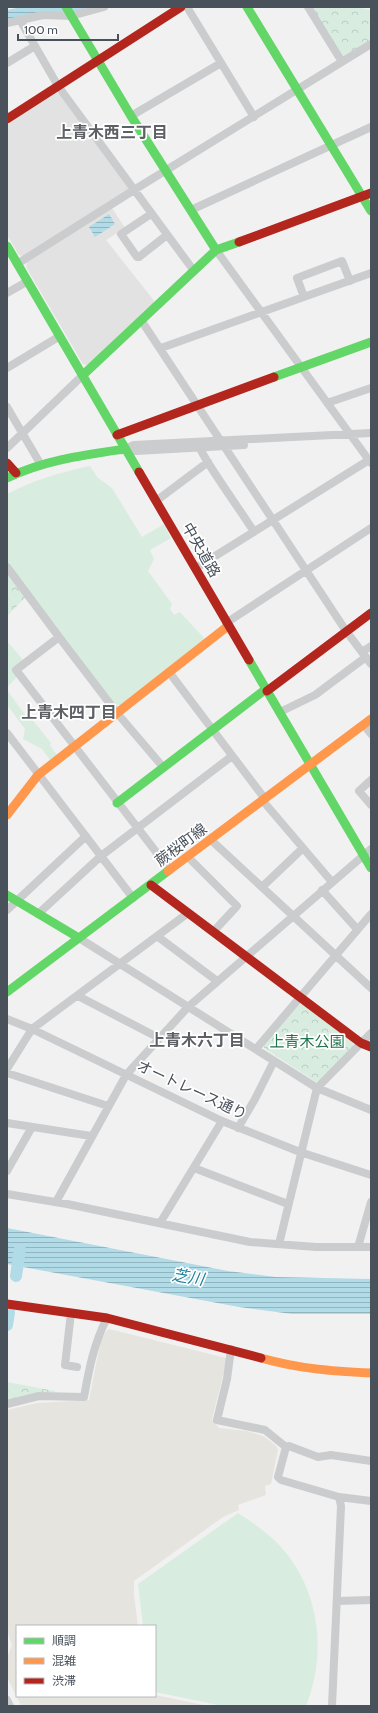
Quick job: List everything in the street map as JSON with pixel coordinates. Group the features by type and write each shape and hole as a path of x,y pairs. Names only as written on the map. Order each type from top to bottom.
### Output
{"street":[{"path":"66,7 131,116 216,250 370,462 196,568"},
{"path":"7,24 43,15 71,16 104,7"},
{"path":"7,120 181,7"},
{"path":"187,7 254,117"},
{"path":"247,7 371,211"},
{"path":"308,7 342,62"},
{"path":"20,20 58,86 194,271"},
{"path":"18,264 134,190 371,44"},
{"path":"7,63 35,46"},
{"path":"131,116 221,63"},
{"path":"191,210 371,127"},
{"path":"7,448 216,250 371,193"},
{"path":"151,214 121,234 136,257 139,257 167,235"},
{"name":"中央道路","path":"7,246 371,868"},
{"path":"304,297 297,278 342,261 350,280"},
{"path":"161,348 371,273"},
{"path":"7,293 28,281"},
{"path":"141,320 198,404 346,631 371,664"},
{"path":"7,368 60,336"},
{"path":"116,434 371,342"},
{"path":"327,403 371,388"},
{"path":"7,407 41,465"},
{"path":"352,437 371,433"},
{"path":"7,478 16,473 41,465 66,459 125,449 136,451 200,445 352,437 371,438"},
{"path":"200,445 208,462 254,532"},
{"path":"156,501 208,462"},
{"path":"7,463 16,473"},
{"path":"7,815 38,775 169,672 227,624 371,528"},
{"path":"7,567 117,713 163,767"},
{"path":"117,803 213,729 371,613"},
{"path":"59,637 16,670 170,870"},
{"path":"280,712 315,694 364,654 371,646"},
{"path":"169,672 213,729 264,800 332,882"},
{"path":"367,722 371,734"},
{"name":"蕨桜町線","path":"7,992 367,722"},
{"path":"7,733 134,898"},
{"path":"38,914 101,856 232,756"},
{"path":"371,780 359,790 371,805"},
{"path":"7,910 86,836"},
{"path":"211,840 371,988"},
{"path":"262,887 303,848"},
{"path":"56,1202 91,1136 126,1075 159,1038 188,1006 371,849"},
{"path":"188,857 237,906 214,931"},
{"path":"151,885 361,1043 371,1047"},
{"path":"322,890 357,929"},
{"path":"7,895 79,938 317,1088 371,1110"},
{"path":"7,1069 32,1029 188,913"},
{"path":"256,1050 371,914"},
{"path":"157,936 217,981"},
{"path":"78,996 159,1038"},
{"name":"オートレース通り","path":"7,1019 32,1029 222,1122 300,1152 371,1175"},
{"path":"279,1244 300,1152 317,1088 371,1033"},
{"path":"238,1128 256,1098 274,1061"},
{"path":"7,1073 108,1106"},
{"path":"160,1222 222,1122"},
{"path":"7,1123 91,1136"},
{"path":"7,1171 32,1127"},
{"path":"194,1168 288,1204"},
{"path":"7,1194 160,1222 250,1242 371,1247"},
{"path":"358,1247 371,1202"},
{"path":"7,1304 107,1318 231,1349 290,1366 307,1369 371,1373"},
{"path":"71,1313 65,1365 77,1366"},
{"path":"7,1404 39,1396 84,1397 92,1356 99,1333 107,1318"},
{"path":"231,1349 227,1379 217,1420 265,1430 286,1447 288,1446 318,1456 331,1455 371,1461"},
{"path":"286,1447 278,1477 281,1480 339,1497 371,1501"},
{"path":"332,1706 341,1506 339,1497"},
{"path":"337,1601 371,1600"},
{"path":"7,1700 10,1706"}],"shaded area":[{"path":"56,93 60,94 129,188 23,256 19,255 7,235 7,125"},
{"path":"112,208 125,228 106,240 155,302 88,365 83,364 26,267 27,262"},
{"path":"109,1329 226,1358 226,1364 212,1419 219,1428 247,1431 257,1434 265,1437 276,1446 278,1450 271,1484 265,1486 266,1495 238,1505 239,1510 223,1517 134,1581 134,1596 138,1625 16,1625 16,1696 7,1677 7,1658 12,1645 7,1630 7,1410 37,1403 89,1400 100,1344 105,1333"},
{"path":"156,1695 209,1706 21,1706 17,1697 156,1697"}],"green space":[{"path":"310,7 355,7 371,10 371,41 345,57 340,56"},
{"path":"90,466 98,478 112,488 142,537 164,524 171,538 150,550 154,559 148,571 172,604 170,609 174,615 180,612 205,639 120,705 115,705 7,563 7,494 48,477"},
{"path":"7,570 27,596 7,616"},
{"path":"7,641 23,660 12,669 17,677 7,687"},
{"path":"7,690 29,720 32,719 51,743 50,745 57,755 50,760 42,749 23,739 25,729 7,705"},
{"name":"上青木公園","path":"303,1004 353,1042 353,1047 319,1081 316,1082 264,1048 264,1044 298,1005"},
{"path":"7,1382 55,1391 55,1393 7,1401"},
{"path":"238,1513 260,1528 280,1546 292,1561 302,1577 314,1613 318,1651 312,1688 306,1706 223,1706 156,1692 156,1625 143,1625 138,1584"}],"water":[{"path":"21,7 96,7 76,12 7,21 7,10"},
{"path":"109,214 115,224 95,237 89,227"},
{"name":"芝川","path":"7,1228 228,1271 276,1277 371,1279 371,1314 292,1314 239,1307 7,1264"}],"waterway":[{"path":"16,1276 20,1249"},
{"path":"7,1325 9,1312"}],"traffic: fast":[{"path":"66,7 131,116 216,250"},
{"path":"247,7 371,211"},
{"path":"83,375 216,250 239,242"},
{"path":"7,246 139,472"},
{"path":"274,377 371,342"},
{"path":"7,478 50,462 125,449"},
{"path":"249,660 371,868"},
{"path":"117,803 266,689"},
{"path":"7,992 168,871"},
{"path":"7,895 79,938"}],"traffic: slow":[{"path":"7,815 38,775 228,626"},
{"path":"168,871 371,719"},
{"path":"261,1358 289,1365 316,1369 371,1373"}],"traffic: jam":[{"path":"7,119 181,7"},
{"path":"239,242 371,193"},
{"path":"117,435 274,377"},
{"path":"7,463 16,473"},
{"path":"139,472 249,660"},
{"path":"267,691 371,613"},
{"path":"151,885 361,1043 371,1047"},
{"path":"7,1304 107,1318 261,1358"}],"district":[{"name":"上青木西三丁目","path":"112,132"},
{"name":"上青木四丁目","path":"69,712"},
{"name":"上青木六丁目","path":"197,1040"}]}
